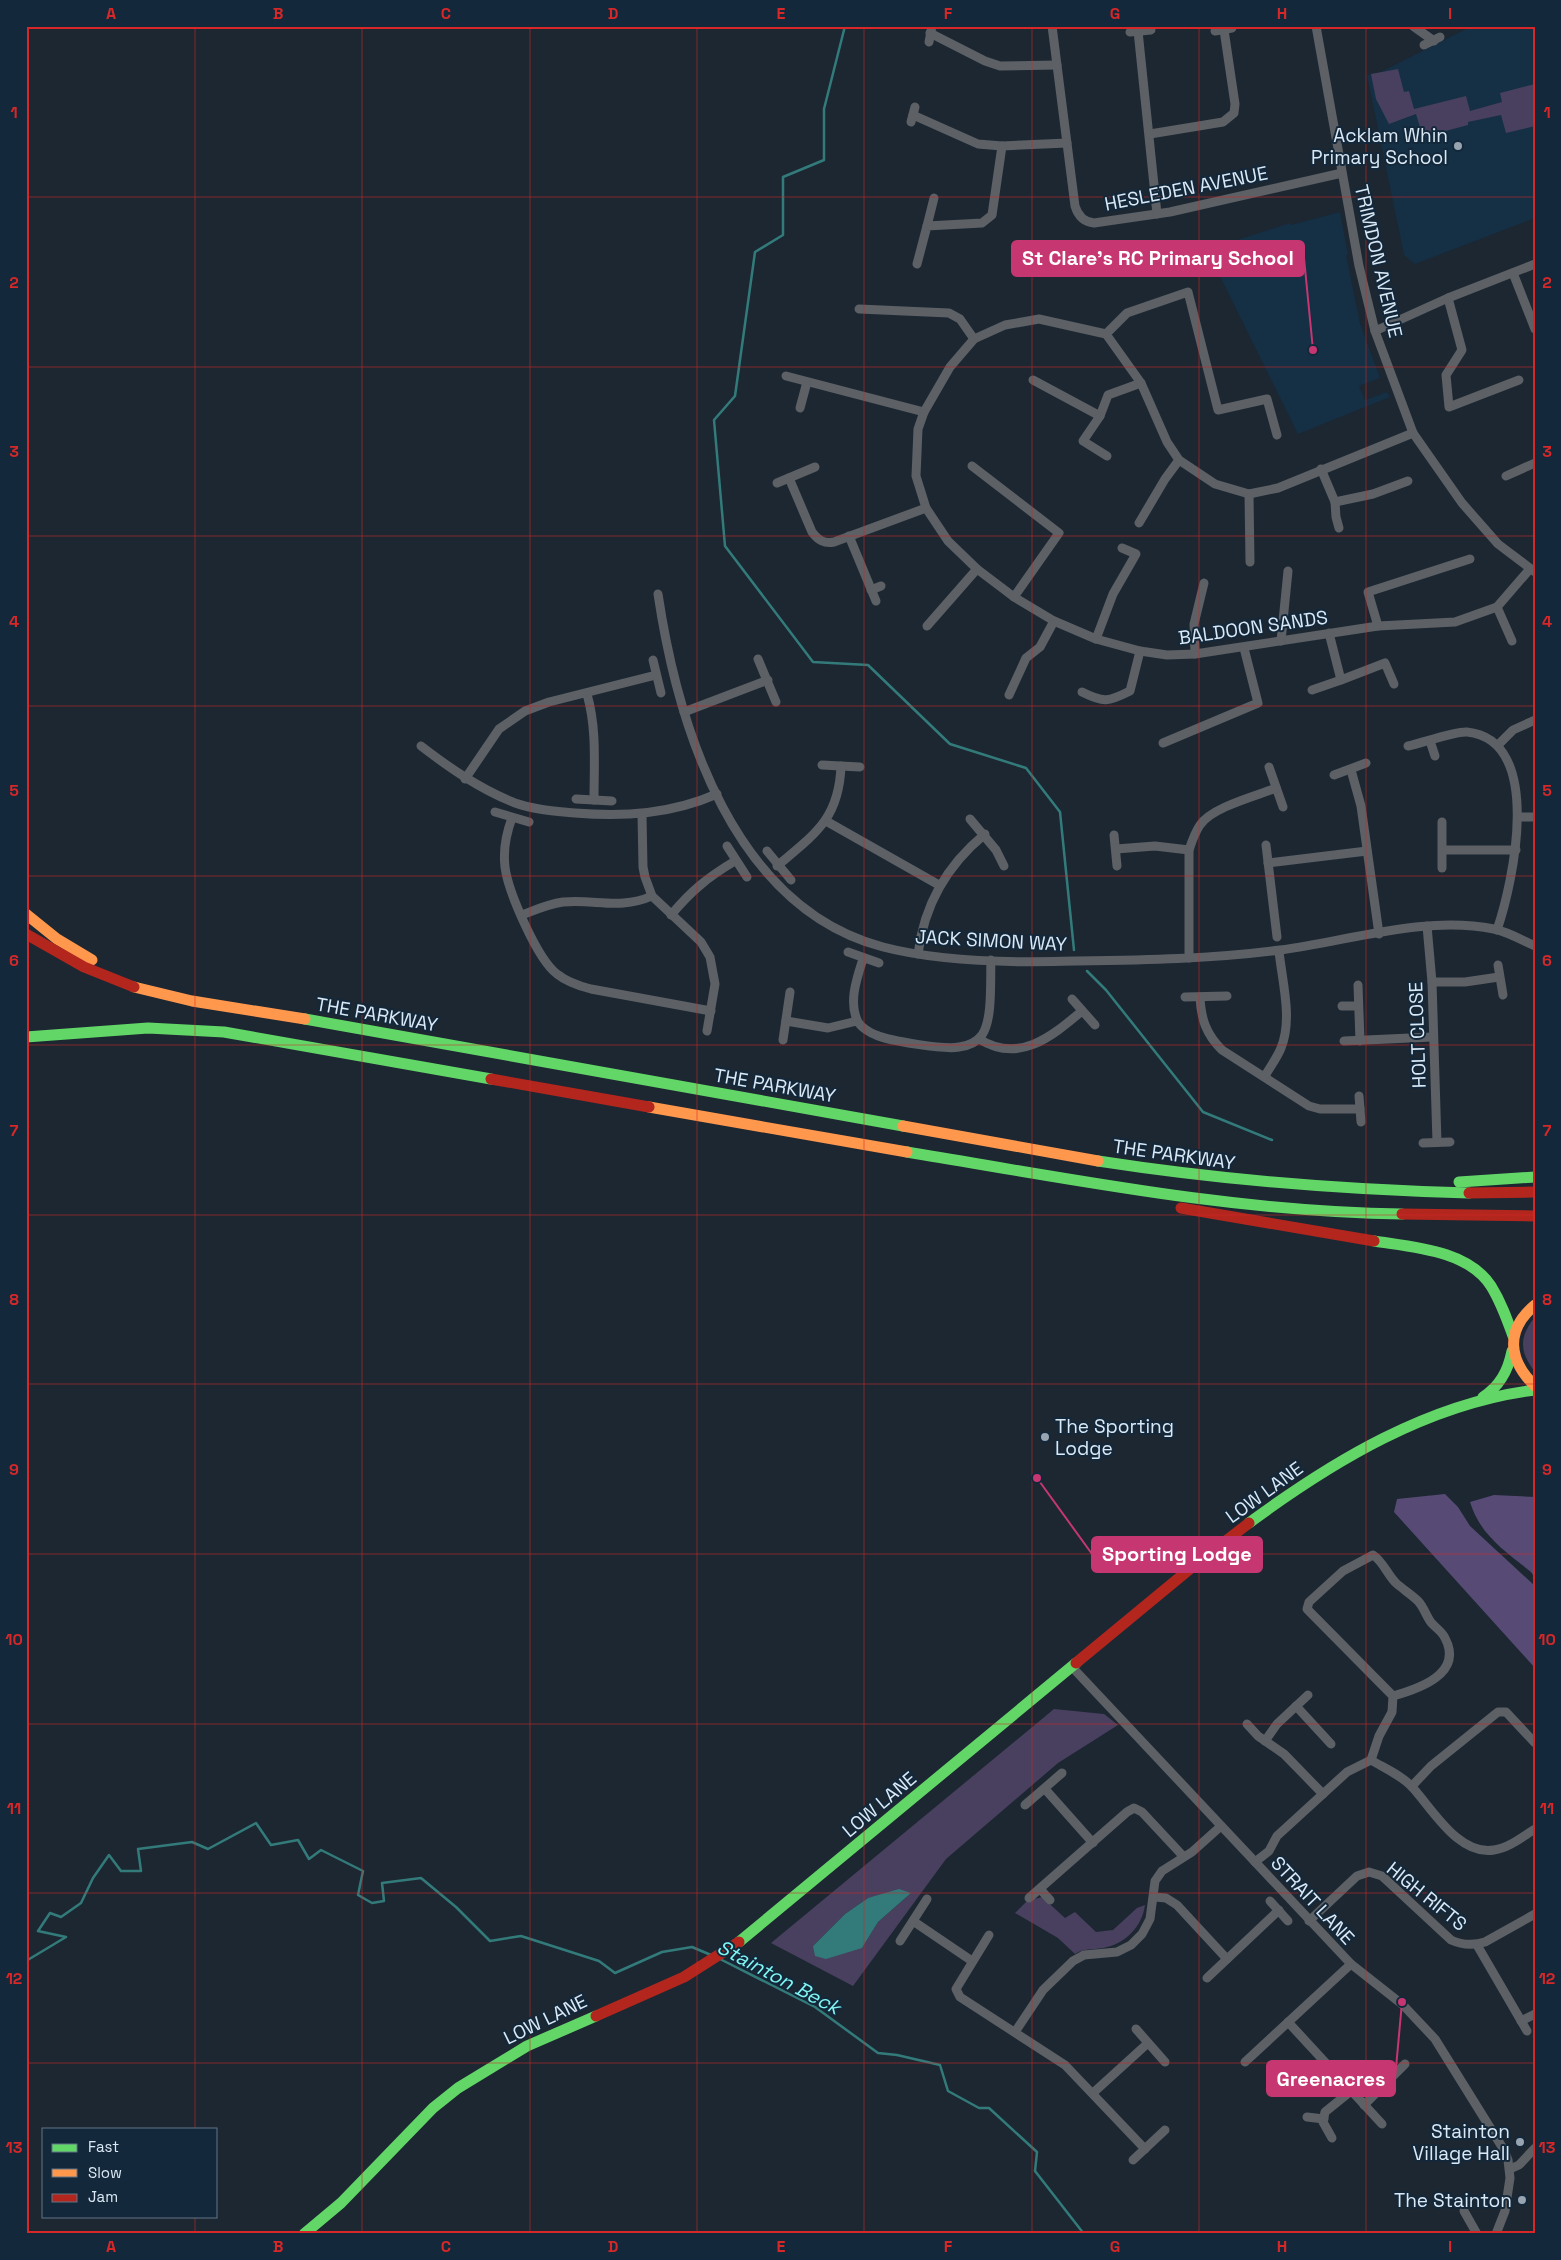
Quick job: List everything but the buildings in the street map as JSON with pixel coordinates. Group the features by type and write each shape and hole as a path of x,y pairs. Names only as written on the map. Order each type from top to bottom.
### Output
{"main road":[{"path":"26,914 57,939 123,975 268,1012"},
{"name":"THE PARKWAY","path":"26,934 63,956 119,982 176,999 268,1012 1066,1156 1270,1184 1374,1190 1535,1192"},
{"path":"26,1037 148,1028 244,1035 1116,1188 1267,1207 1371,1214 1535,1216"},
{"path":"26,1048 184,1030"},
{"path":"974,1163 1055,1186 1412,1247 1450,1256 1473,1268 1490,1284 1513,1336 1513,1348 1517,1366 1535,1386"},
{"path":"1270,1184 1453,1183 1535,1177"},
{"path":"1513,1336 1523,1316 1535,1305"},
{"name":"LOW LANE","path":"1478,1400 1499,1384 1506,1373 1513,1348"},
{"name":"LOW LANE","path":"304,2234 341,2203 421,2119 458,2088 527,2046 676,1980 704,1966 724,1953 769,1919 1186,1572 1306,1482 1376,1442 1478,1400 1535,1390"}],"street":[{"name":"HESLEDEN AVENUE","path":"1052,26 1076,206 1082,218 1094,223 1157,214 1342,173"},
{"name":"TRIMDON AVENUE","path":"1316,26 1359,266 1375,331 1412,433 1462,503 1498,544 1532,571"},
{"path":"1413,26 1437,39 1424,45"},
{"path":"1151,30 1134,32 1150,134 1157,214"},
{"path":"1150,134 1223,122 1231,117 1236,104 1224,30"},
{"path":"930,34 985,61 1000,66 1057,65"},
{"path":"913,115 969,141 987,145 1067,143"},
{"path":"927,226 976,224 989,219 994,210 1002,146"},
{"path":"917,264 934,198"},
{"path":"1375,331 1448,298 1535,264"},
{"path":"1513,273 1535,329"},
{"path":"1277,435 1267,399 1218,410 1188,292 1127,313 1106,334 1141,383 1167,442 1179,460 1215,484 1249,494 1278,488 1412,433"},
{"path":"1448,298 1462,350 1446,375 1449,407 1518,380"},
{"path":"859,309 949,313 960,318 974,339"},
{"name":"BALDOON SANDS","path":"1106,334 1039,319 1004,325 974,339 950,366 924,412 918,429 916,476 926,508 948,540 977,569 1014,597 1054,621 1096,639 1167,656 1244,648 1378,626 1455,622 1498,607"},
{"path":"786,376 924,412"},
{"path":"1033,380 1100,416"},
{"path":"800,408 807,382"},
{"path":"1107,456 1083,441 1100,416 1108,395 1141,383"},
{"path":"1139,523 1165,479 1179,460"},
{"path":"1506,476 1535,463"},
{"path":"972,466 1059,533 1014,597"},
{"path":"777,483 815,467"},
{"path":"1321,469 1335,502 1339,528"},
{"path":"789,478 816,537 829,543 926,508"},
{"path":"1335,502 1373,494 1408,481"},
{"path":"1249,494 1250,562"},
{"path":"849,536 876,601"},
{"path":"1096,639 1113,594 1136,554 1122,548"},
{"path":"1378,626 1368,592 1470,559"},
{"path":"927,626 977,569"},
{"path":"1281,641 1288,571"},
{"path":"1512,641 1498,607 1532,571"},
{"path":"1195,654 1194,624 1204,583"},
{"path":"871,590 881,586"},
{"name":"JACK SIMON WAY","path":"658,594 672,672 684,712 696,748 736,830 761,868 793,900 821,920 846,934 881,947 918,954 991,960 1064,962 1189,958 1279,950 1427,926 1478,926 1497,930 1535,946"},
{"path":"1010,695 1026,658 1040,647 1054,621"},
{"path":"1329,633 1341,680"},
{"path":"1163,743 1258,703 1244,648"},
{"path":"1082,692 1098,700 1110,700 1130,691 1140,651"},
{"path":"758,659 776,702"},
{"path":"652,660 661,693"},
{"path":"1312,690 1385,663 1394,684"},
{"path":"465,779 499,729 512,718 549,702 656,676"},
{"path":"684,712 768,680"},
{"path":"587,694 591,709 595,744 594,800"},
{"path":"1498,745 1513,730 1535,720"},
{"path":"1408,746 1466,732 1486,737 1498,745 1508,760 1512,772 1518,817 1516,850 1511,882 1497,930"},
{"path":"1430,741 1435,756"},
{"path":"421,746 465,779 486,790 529,807 584,814 642,815 698,802 717,794"},
{"path":"1334,775 1366,763"},
{"path":"822,765 860,767"},
{"path":"777,866 812,836 826,821 836,801 840,781 840,766"},
{"path":"1269,767 1283,807"},
{"path":"1351,770 1361,806 1379,934"},
{"path":"1189,958 1189,850 1201,823 1212,815 1276,788"},
{"path":"576,799 612,801"},
{"path":"495,812 529,822"},
{"path":"642,815 643,867 652,896 701,942 710,957 715,984 706,1031"},
{"path":"1518,817 1535,817"},
{"path":"512,818 505,841 505,867 509,885 522,915 548,964 556,973 577,986 710,1011"},
{"path":"970,819 996,850 1004,866"},
{"path":"826,821 939,885"},
{"path":"1442,822 1442,868"},
{"path":"918,954 925,917 939,885 966,850 984,834"},
{"path":"1114,835 1118,866"},
{"path":"1266,845 1277,937"},
{"path":"727,846 746,877"},
{"path":"1116,849 1155,846 1189,850"},
{"path":"1443,850 1516,850"},
{"path":"1268,863 1367,851"},
{"path":"767,852 777,866 791,880"},
{"path":"671,915 689,893 711,874 735,861"},
{"path":"522,915 560,902 631,904 652,896"},
{"name":"HOLT CLOSE","path":"1427,926 1432,982 1432,1037 1437,1142"},
{"path":"1265,1076 1281,1048 1286,1020 1279,950"},
{"path":"848,952 863,959 879,963"},
{"path":"863,959 854,989 854,1010 859,1024 875,1035 892,1040 955,1048 970,1045 978,1039 988,1021 991,960"},
{"path":"1498,965 1503,995"},
{"path":"1432,982 1465,982 1499,977"},
{"path":"1358,985 1360,1040"},
{"path":"783,1040 790,992"},
{"path":"1185,997 1227,996"},
{"path":"1200,997 1201,1013 1210,1038 1222,1050 1309,1106 1320,1109 1360,1109"},
{"path":"1072,999 1095,1025"},
{"path":"1342,1006 1358,1006"},
{"path":"978,1039 998,1048 1011,1050 1027,1047 1047,1038 1082,1011"},
{"path":"786,1021 828,1028 857,1021"},
{"path":"1344,1041 1432,1037"},
{"path":"1359,1096 1360,1122"},
{"path":"1423,1144 1450,1142"},
{"path":"1255,1862 1269,1851 1277,1836 1347,1772 1371,1760 1379,1736 1392,1712 1393,1696 1307,1609 1308,1602 1343,1571 1372,1556 1378,1558 1388,1576 1420,1602 1432,1623 1445,1636 1448,1646 1449,1659 1442,1673 1428,1685 1393,1696"},
{"name":"STRAIT LANE","path":"1072,1667 1351,1964 1403,2005 1436,2039 1504,2150 1510,2168"},
{"path":"1265,1741 1276,1724 1308,1695"},
{"path":"1296,1706 1331,1744"},
{"path":"1412,1786 1431,1766 1498,1712 1506,1712 1535,1743"},
{"path":"1247,1724 1265,1741 1284,1754 1322,1794"},
{"path":"1371,1760 1412,1786 1447,1829 1464,1843 1478,1849 1493,1851 1507,1846 1535,1829"},
{"path":"1025,1805 1062,1773"},
{"path":"1045,1789 1092,1843"},
{"path":"1029,1898 1134,1808 1142,1812 1183,1856"},
{"path":"1015,2032 1042,1990 1072,1962 1084,1955 1117,1952 1130,1945 1142,1934 1150,1919 1155,1897 1155,1881 1162,1870 1192,1852 1221,1826"},
{"name":"HIGH RIFTS","path":"1309,1921 1357,1876 1370,1872 1382,1876 1451,1940 1458,1943 1477,1945 1535,1914"},
{"path":"1040,1889 1050,1900"},
{"path":"1155,1897 1166,1898 1177,1905 1227,1959"},
{"path":"900,1941 927,1899"},
{"path":"1270,1901 1288,1920"},
{"path":"1207,1978 1279,1910"},
{"path":"913,1921 972,1961"},
{"path":"989,1935 956,1989 960,1997 1065,2065 1146,2149"},
{"path":"1477,1945 1527,2031"},
{"path":"1245,2062 1351,1964"},
{"path":"1521,2021 1535,2014"},
{"path":"1288,2022 1382,2124"},
{"path":"1136,2029 1166,2062"},
{"path":"1093,2093 1148,2043"},
{"path":"1364,2104 1405,2064"},
{"path":"1332,2138 1323,2122 1326,2112 1333,2104 1351,2091"},
{"path":"1307,2117 1324,2119"},
{"path":"1133,2160 1166,2130"},
{"path":"1496,2234 1505,2211 1510,2168 1519,2165 1535,2148"},
{"path":"1464,2211 1477,2234"}],"shaded area":[{"name":"Acklam Whin Primary School","path":"1472,26 1535,26 1535,218 1415,264 1404,255 1367,75 1381,72"},
{"path":"1398,69 1404,92 1409,91 1414,109 1466,96 1470,111 1502,102 1500,93 1535,84 1535,126 1506,133 1501,115 1468,122 1468,125 1423,137 1416,114 1389,124 1376,99 1371,74"},
{"path":"1340,212 1348,255 1346,255 1360,323 1380,378 1359,386 1365,400 1387,392 1390,397 1298,434 1207,250 1290,223 1291,225"},
{"path":"1535,1317 1535,1372 1526,1358 1523,1344 1526,1331"},
{"path":"1445,1494 1458,1507 1470,1526 1535,1586 1535,1668 1394,1512 1397,1499"},
{"path":"1494,1495 1535,1497 1535,1578 1531,1572 1494,1542 1474,1514 1470,1502"},
{"path":"1054,1709 1104,1714 1118,1725 1058,1763 946,1859 853,1986 771,1943","holes":["911,1893 878,1922 862,1948 813,1946 845,1914 868,1898"]},
{"path":"899,1889 911,1893 878,1922 862,1948 826,1959 815,1956 813,1946 845,1914 868,1898"},
{"path":"1042,1897 1065,1918 1075,1912 1096,1932 1113,1930 1137,1908 1145,1905 1136,1927 1118,1943 1075,1954 1058,1938 1015,1913 1027,1901"}],"waterway":[{"path":"845,26 824,109 824,160 783,177 783,235 755,252 735,396 714,420 725,546 813,662 868,665 950,744 1026,768 1060,812 1074,950"},
{"path":"1087,971 1106,990 1203,1112 1272,1140"},
{"name":"Stainton Beck","path":"26,1961 66,1937 38,1931 50,1913 61,1917 81,1903 93,1878 109,1855 121,1871 141,1871 138,1849 192,1842 208,1849 256,1823 271,1845 298,1840 309,1859 321,1850 363,1871 358,1895 372,1903 384,1901 382,1883 421,1878 456,1907 490,1941 521,1936 599,1961 615,1973 662,1952 692,1947 711,1955"},
{"name":"Stainton Beck","path":"720,1959 815,2007 878,2053 897,2055 940,2065 948,2091 979,2108 989,2108 1037,2152 1035,2171 1084,2234"}],"traffic: fast":[{"path":"305,1019 903,1126"},
{"path":"26,1037 148,1028 224,1032 491,1079"},
{"path":"907,1152 1092,1183 1215,1201 1340,1212 1402,1214"},
{"path":"1098,1161 1190,1174 1283,1183 1469,1193"},
{"path":"1459,1182 1535,1177"},
{"path":"1374,1241 1438,1252 1468,1265 1481,1274 1491,1286 1501,1304 1513,1336"},
{"path":"1483,1397 1499,1383 1508,1365 1512,1351"},
{"path":"1249,1523 1348,1457 1420,1421 1496,1397 1535,1390"},
{"path":"739,1942 1076,1663"},
{"path":"304,2234 341,2203 433,2108 458,2088 527,2046 596,2016"}],"traffic: slow":[{"path":"26,914 57,939 92,960"},
{"path":"134,987 192,1001 305,1019"},
{"path":"649,1107 907,1152"},
{"path":"903,1126 1098,1161"},
{"path":"1535,1305 1525,1315 1519,1325 1514,1345 1515,1356 1519,1366 1535,1386"}],"traffic: jam":[{"path":"26,934 84,967 134,987"},
{"path":"491,1079 649,1107"},
{"path":"1469,1193 1535,1192"},
{"path":"1181,1208 1374,1241"},
{"path":"1402,1214 1535,1216"},
{"path":"1076,1663 1191,1568 1249,1523"},
{"path":"596,2016 684,1977 739,1942"}],"place":[{"name":"Acklam Whin Primary School","path":"1458,146"},
{"name":"St Clare's RC Primary School","path":"1313,350"},
{"name":"The Sporting Lodge","path":"1045,1437"},
{"name":"Sporting Lodge","path":"1037,1478"},
{"name":"Greenacres","path":"1402,2002"},
{"name":"Stainton Village Hall","path":"1520,2142"},
{"name":"The Stainton","path":"1522,2200"}]}
